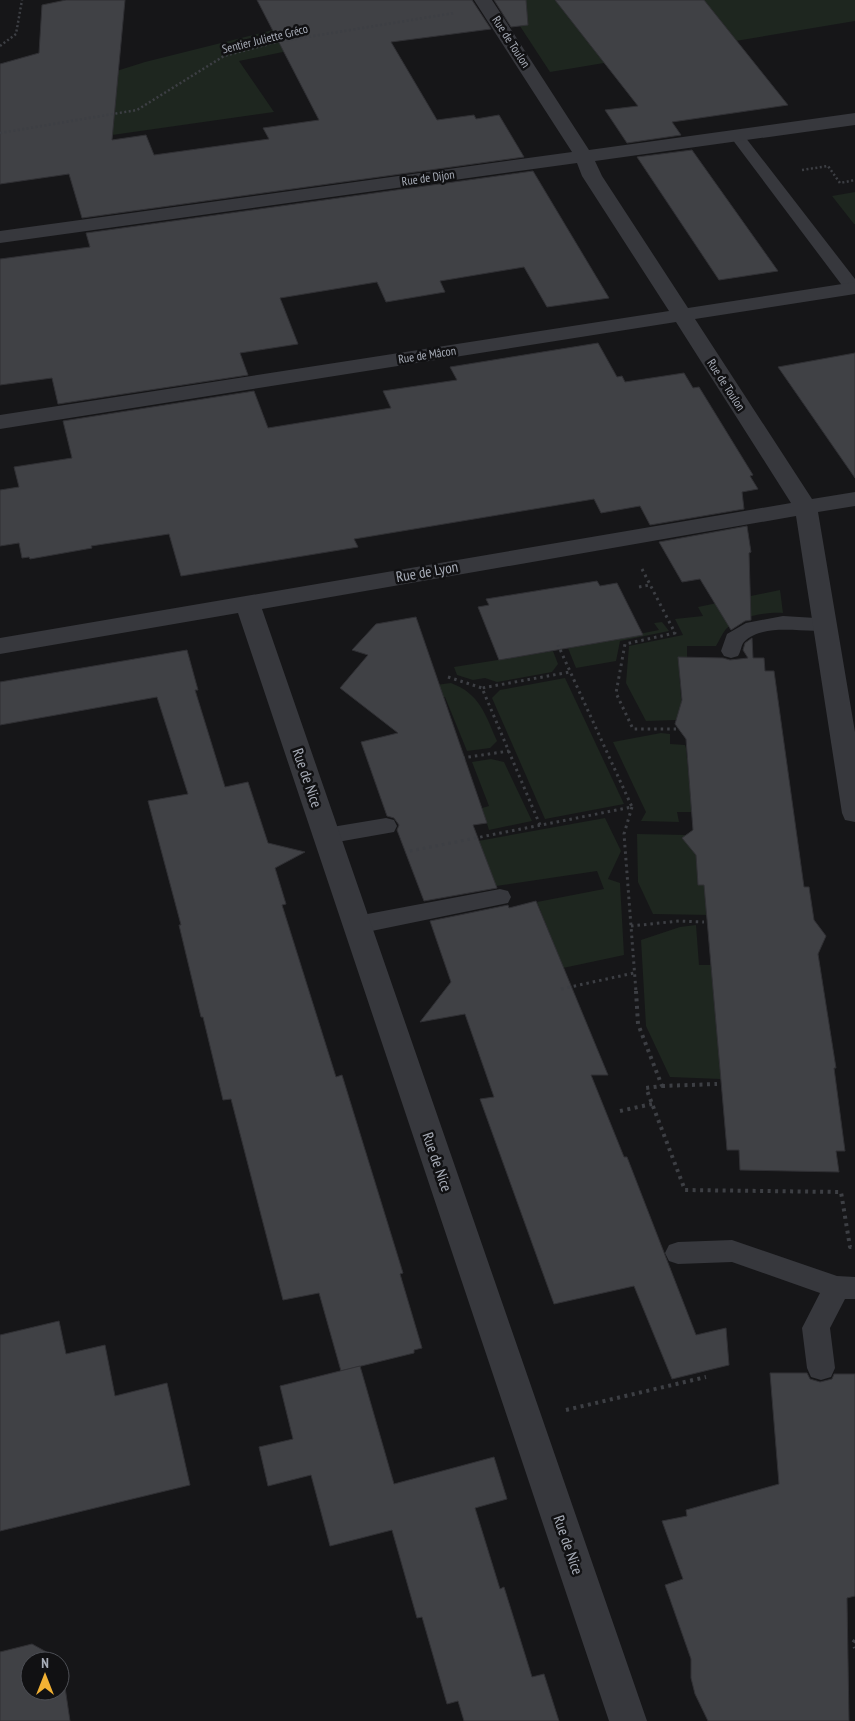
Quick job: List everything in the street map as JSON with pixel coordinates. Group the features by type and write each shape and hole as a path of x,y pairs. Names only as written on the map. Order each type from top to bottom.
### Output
{"street":[{"name":"Rue de Toulon","path":"486,4 584,157 592,176 806,508 855,812"},
{"name":"Rue de Dijon","path":"0,237 855,119"},
{"name":"Rue de Mâcon","path":"0,422 854,288"},
{"name":"Rue de Lyon","path":"0,646 247,602 855,499"},
{"name":"Rue de Nice","path":"247,602 628,1721"}],"lane":[{"path":"737,136 854,288"},
{"path":"731,651 734,639 753,628 782,623 825,624"},
{"path":"326,836 386,826"},
{"path":"357,926 500,897"},
{"path":"678,1253 732,1251 846,1288 816,1328 821,1368"}],"path":[{"path":"0,46 16,34 22,0"},
{"name":"Sentier Juliette Gréco","path":"0,133 137,110 224,56 278,42 486,4"},
{"path":"767,174 828,166 840,183 855,180"},
{"path":"639,587 650,585"},
{"path":"653,590 675,633 625,644 616,693 634,729 676,729"},
{"path":"558,645 632,807 624,834 638,1024 662,1086"},
{"path":"448,677 482,688 570,672"},
{"path":"482,688 540,825"},
{"path":"462,758 509,751"},
{"path":"421,848 632,807"},
{"path":"631,926 679,921 704,922"},
{"path":"561,989 634,973"},
{"path":"718,1084 646,1088 685,1190 841,1192 850,1247 855,1247"},
{"path":"620,1111 652,1104"},
{"path":"589,1405 706,1377"},
{"path":"855,1640 853,1643 855,1648"}],"shaded area":[{"path":"503,0 855,0 855,21 550,72"},
{"path":"370,6 446,18 239,61 274,112 0,151 0,108 145,62"},
{"path":"855,192 855,224 854,224 832,196"},
{"path":"780,590 783,613 761,614 738,621 726,629 716,646 687,646 687,671 679,671 682,711 676,720 646,721 626,683 629,646 683,635 675,619 703,616 698,607"},
{"path":"662,622 669,631 620,641 616,661 576,668 568,648 659,630 654,623"},
{"path":"553,651 558,664 552,672 497,682 485,678 473,680 457,675 454,667"},
{"path":"565,678 624,804 545,819 492,698 500,690"},
{"path":"451,683 469,693 480,706 497,741 490,748 467,751 445,697 436,699 436,685"},
{"path":"661,733 670,734 670,744 685,745 686,748 692,812 677,812 679,822 641,821 646,812 613,742"},
{"path":"491,759 504,762 532,821 489,830 482,808 489,806 472,762"},
{"path":"605,818 621,851 608,879 620,883 624,955 563,968 537,902 604,889 597,871 496,886 467,843"},
{"path":"637,834 686,835 696,855 698,885 708,885 711,915 653,914 638,882"},
{"path":"696,925 699,965 711,965 721,1079 670,1077 646,1026 641,940 680,927"}],"building":[{"path":"66,0 125,0 112,140 146,135 154,155 269,139 263,128 319,120 257,0 472,0 491,29 391,42 437,120 474,115 476,119 499,115 524,157 82,218 69,174 0,184 0,64 39,53 42,5"},
{"path":"494,0 526,0 528,25 511,27"},
{"path":"555,0 704,0 788,105 672,122 681,135 627,143 605,110 638,106"},
{"path":"692,150 778,271 719,280 637,157"},
{"path":"533,171 609,298 547,307 524,267 440,281 445,292 386,302 377,282 280,298 298,344 240,353 248,375 58,404 52,378 0,385 0,259 90,247 86,233"},
{"path":"598,343 617,377 622,376 625,382 684,373 693,388 699,387 753,475 750,476 758,489 742,492 744,509 650,525 640,506 601,513 594,499 354,539 358,547 181,576 169,534 91,546 92,548 30,559 29,557 22,558 19,543 0,546 0,490 19,487 14,467 72,458 63,421 254,391 268,428 391,408 383,391 457,380 450,367"},
{"path":"855,353 855,478 778,367"},
{"path":"747,526 751,552 749,553 751,620 745,621 731,630 700,579 682,582 659,542"},
{"path":"597,581 600,586 617,583 643,635 499,660 478,607 489,605 486,599"},
{"path":"416,617 487,823 473,825 497,888 424,901 397,830 399,825 394,818 387,816 361,742 398,733 340,688 368,655 352,650 376,624"},
{"path":"752,638 753,658 764,658 765,671 774,671 804,887 809,887 814,920 826,936 818,954 836,1068 834,1068 845,1151 836,1151 839,1172 740,1170 739,1150 727,1150 704,885 698,885 696,855 682,838 693,830 686,739 675,724 682,700 678,657 723,658 730,660 748,658 743,650 745,643"},
{"path":"187,650 198,690 195,690 225,787 248,782 268,843 305,852 275,868 286,904 282,905 336,1077 342,1075 403,1273 400,1274 422,1348 414,1350 414,1353 341,1371 319,1293 283,1300 231,1099 223,1100 203,1017 201,1017 179,925 181,925 148,801 188,794 157,697 0,725 0,682"},
{"path":"536,901 608,1075 591,1075 624,1157 627,1157 696,1335 726,1328 729,1365 672,1379 634,1286 554,1304 480,1099 494,1097 465,1014 420,1022 451,982 430,921 508,905 509,908"},
{"path":"59,1321 66,1354 105,1345 115,1396 167,1383 190,1485 0,1531 0,1335"},
{"path":"360,1366 394,1484 494,1457 507,1499 475,1508 500,1589 504,1587 532,1677 544,1674 559,1721 464,1721 458,1701 447,1704 422,1617 417,1618 392,1530 330,1546 311,1475 268,1486 259,1447 293,1439 280,1386"},
{"path":"770,1373 807,1373 810,1379 820,1382 832,1379 834,1374 855,1374 855,1596 847,1598 849,1721 708,1721 695,1694 691,1678 691,1659 665,1585 683,1579 662,1521 687,1516 686,1510 779,1484"},
{"path":"32,1644 45,1651 20,1651 20,1701 67,1701 70,1721 0,1721 0,1652"}]}
